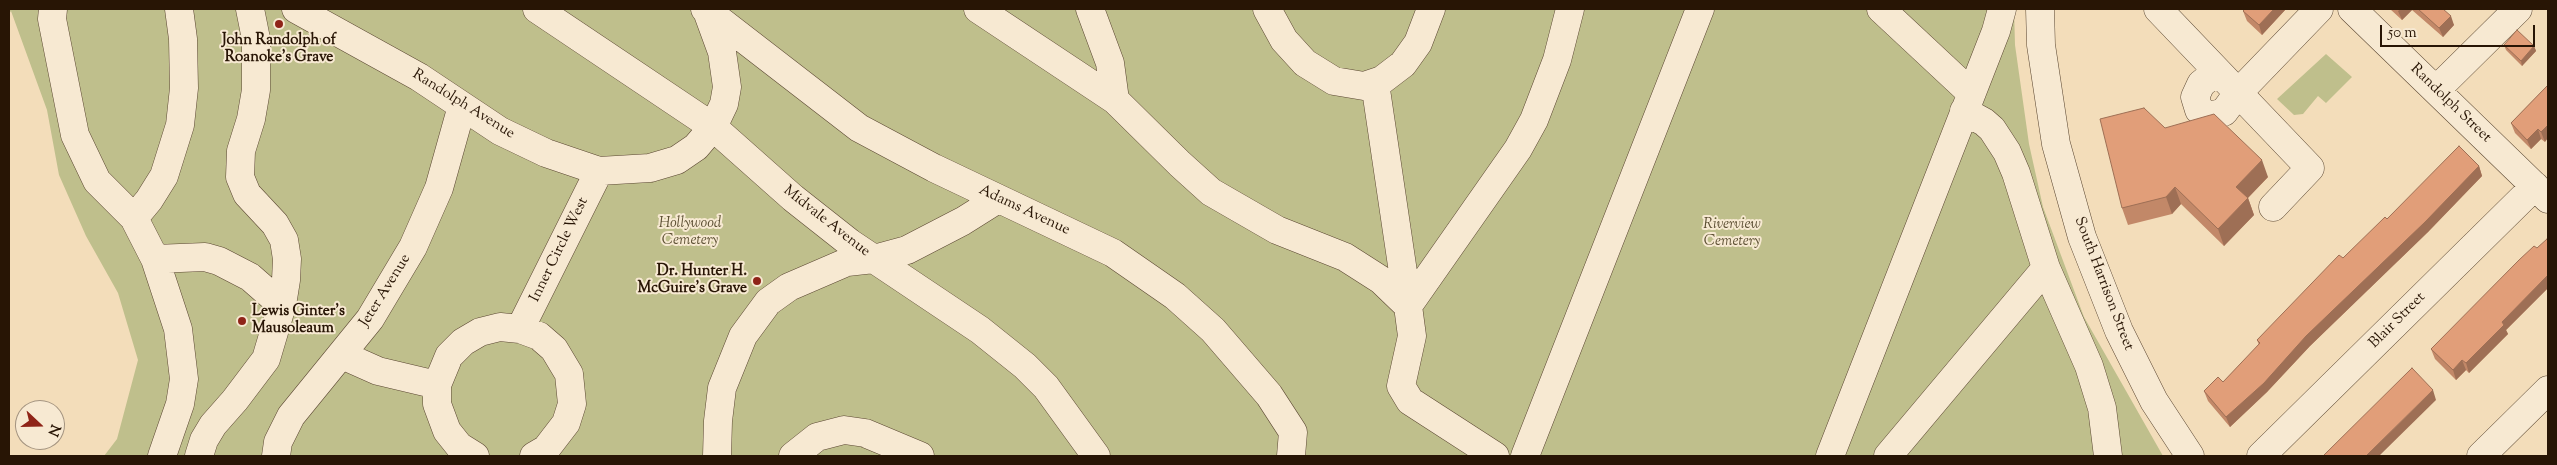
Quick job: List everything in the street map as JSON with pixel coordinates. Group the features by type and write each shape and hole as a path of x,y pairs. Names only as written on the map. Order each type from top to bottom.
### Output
{"street":[{"path":"134,218 149,200 164,176 178,134 184,88 183,39 179,9"},
{"path":"199,456 204,440 213,425 235,400 266,359 282,305 288,259 284,240 275,224 247,194 240,177 241,152 252,114 256,90 256,39 250,9"},
{"name":"Randolph Avenue","path":"296,9 420,77 500,131 538,150 599,171 650,168 678,160 696,147 713,127 724,104 727,87 722,52 706,10"},
{"name":"Midvale Avenue","path":"537,9 713,127 793,198 874,259 972,324 1025,366 1054,396 1096,456"},
{"path":"978,9 1115,100 1211,192 1277,230 1346,257 1381,280 1408,306"},
{"path":"1090,9 1110,63 1115,100"},
{"path":"1267,9 1284,40 1316,71 1343,84 1364,86 1375,84 1392,74 1412,54 1431,9"},
{"path":"1408,306 1512,156 1534,120 1557,60 1570,9"},
{"path":"1526,456 1700,9"},
{"path":"1881,9 1967,102 2007,152 2016,173 2046,268 2089,366 2102,408 2108,456"},
{"path":"1830,456 1996,31 2002,9"},
{"name":"South Harrison Street","path":"2040,9 2041,45 2056,144 2082,238 2119,331 2154,401 2190,456"},
{"path":"2158,9 2216,72 2310,168 2272,207"},
{"path":"2216,72 2201,84 2195,97 2199,110 2212,116 2224,112 2238,93 2319,9"},
{"name":"Randolph Street","path":"2352,9 2544,192"},
{"path":"2436,90 2518,9"},
{"name":"Adams Avenue","path":"706,10 859,128 934,168 1113,253 1149,276 1190,308 1234,354 1284,416 1293,432 1291,456"},
{"path":"51,12 75,135 97,181 134,218 155,259 178,330 184,379 180,404 162,456"},
{"path":"1375,84 1412,336 1400,386 1410,401 1495,456"},
{"name":"Jeter Avenue","path":"276,456 280,438 291,416 370,319 413,247 439,188 462,106"},
{"name":"Inner Circle West","path":"520,329 599,171"},
{"name":"Blair Street","path":"2261,456 2544,192"},
{"path":"717,456 718,421 722,388 740,343 756,316 774,297 796,283 846,262 892,255 930,239 998,199"},
{"path":"155,259 205,258 220,261 250,277 282,305"},
{"path":"1888,456 2046,268"},
{"path":"475,456 459,446 447,431 437,404 438,385 449,356 463,342 490,329 520,329 539,336 554,349 565,365 572,384 572,404 566,423 544,454"},
{"path":"342,355 385,373 438,385"},
{"path":"2482,456 2548,390"},
{"path":"793,456 817,437 844,430 865,433 920,456"}],"green space":[{"path":"9,9 2014,9 2015,45 2029,144 2043,207 2084,317 2163,456 104,456 117,439 138,360 118,293 86,236 59,175 47,110 11,11 9,14"},
{"path":"2326,54 2352,77 2326,103 2318,96 2303,114 2294,115 2277,99"}],"building":[{"path":"2245,9 2274,9 2259,25 2243,11"},
{"path":"2418,9 2443,9 2451,16 2439,28"},
{"path":"2517,30 2534,46 2521,61 2504,45"},
{"path":"2548,85 2548,125 2541,132 2538,129 2527,140 2511,123"},
{"path":"2144,108 2165,128 2214,114 2262,160 2236,187 2248,198 2218,229 2175,187 2166,197 2122,208 2100,119"},
{"path":"2459,146 2479,166 2425,222 2306,336 2264,383 2226,417 2204,391 2218,377 2223,382 2260,343 2257,340 2339,255 2343,258 2385,217 2387,219"},
{"path":"2547,239 2548,275 2502,322 2504,325 2466,363 2462,360 2453,370 2431,349 2519,260 2534,246 2537,248"},
{"path":"2412,368 2433,390 2368,456 2323,456"}],"place":[{"name":"John Randolph of Roanoke's Grave","path":"279,24"},
{"name":"Dr. Hunter H. McGuire's Grave","path":"757,281"},
{"name":"Lewis Ginter's Mausoleaum","path":"242,321"}],"park label":[{"name":"Hollywood Cemetery","path":"690,232"},
{"name":"Riverview Cemetery","path":"1732,234"}]}
